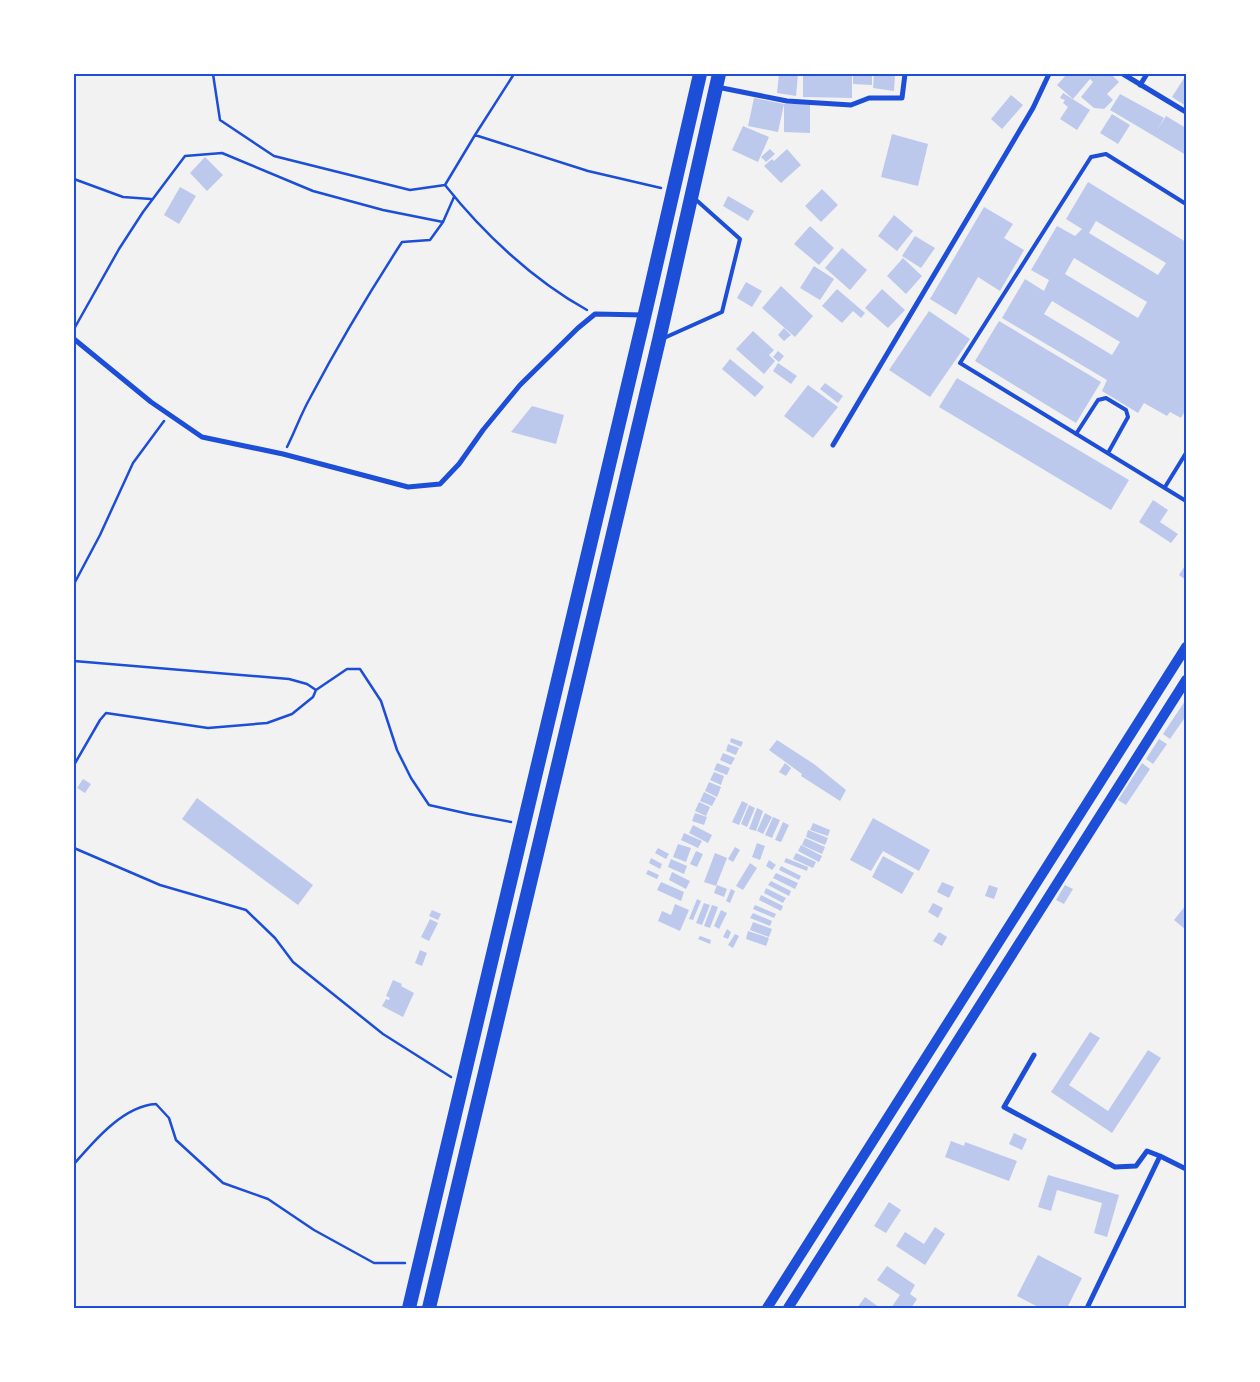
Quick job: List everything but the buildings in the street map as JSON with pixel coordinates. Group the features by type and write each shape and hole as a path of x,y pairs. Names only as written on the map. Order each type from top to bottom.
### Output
{"highway":[{"path":"409,1308 700,74"},
{"path":"430,1308 659,340 718,80"}],"main road":[{"path":"767,1308 1186,648"},
{"path":"788,1308 1186,680"},
{"path":"791,1269 806,1278"}],"street":[{"path":"718,80 787,101 851,105 869,98 902,98 905,74"},
{"path":"833,445 1033,108 1049,74"},
{"path":"1123,74 1186,112"},
{"path":"1140,85 1147,74"},
{"path":"74,339 129,385 202,437 283,454 408,487 440,484 459,464 483,430 520,385 578,328 595,314 644,315"},
{"path":"1034,1055 1004,1107 1115,1167 1136,1166 1147,1151 1186,1169"},
{"path":"1087,1308 1160,1156"}],"lane":[{"path":"1186,204 1106,154 1092,157 960,363 1186,501"},
{"path":"659,340 722,312 740,239 692,196"},
{"path":"1076,434 1098,400 1106,398 1126,410 1128,417 1108,453"},
{"path":"1165,487 1186,452"}],"path":[{"path":"213,74 220,120 274,156 410,190 445,185"},
{"path":"445,185 514,74"},
{"path":"475,135 588,171 673,191"},
{"path":"74,329 119,249 185,156 222,153 313,191 383,210 443,222"},
{"path":"74,179 123,197 152,200"},
{"path":"445,185 465,210 524,267 566,298 595,314"},
{"path":"283,454 308,401 335,352 367,295 402,242 430,240 443,222 454,197"},
{"path":"74,584 100,535 133,463 169,414"},
{"path":"74,660 288,679 308,684 316,690"},
{"path":"74,765 106,713 208,728 267,723 292,714 313,697 316,690 347,669 360,669 381,701 397,750 410,778 429,805 524,824"},
{"path":"74,848 160,885 246,910 275,938 293,962 300,968 383,1034 463,1084"},
{"path":"74,1164 95,1140 127,1113 150,1104 156,1104 169,1118 176,1140 223,1183 268,1199 314,1230 374,1262 420,1264"}]}
